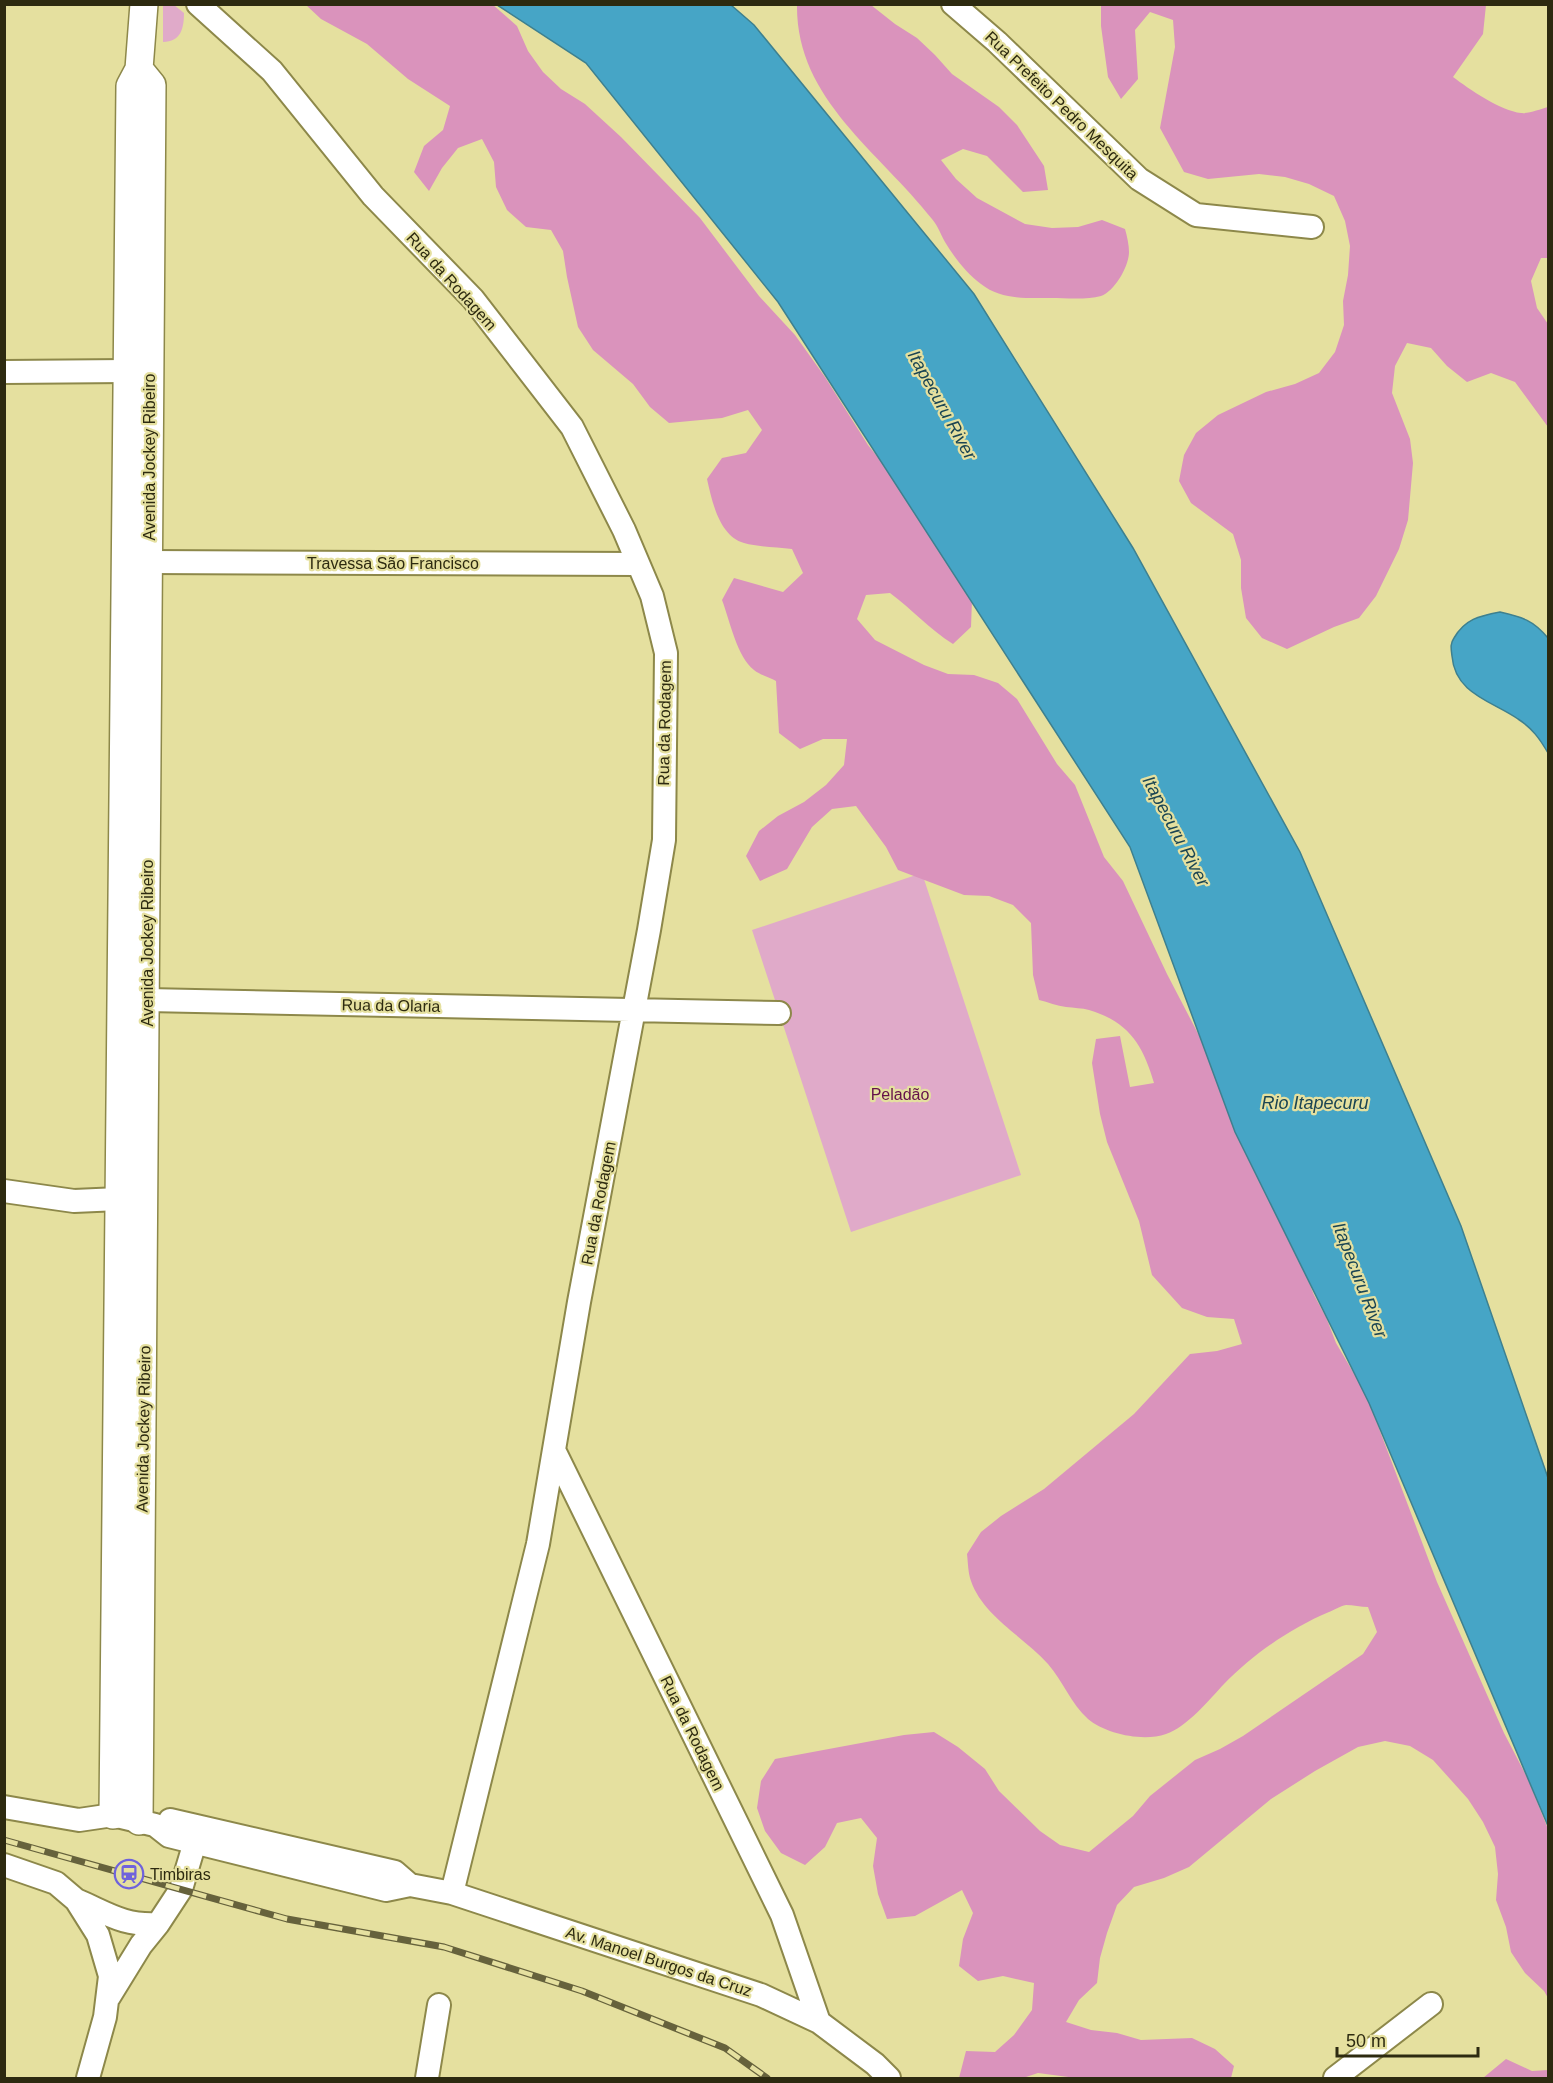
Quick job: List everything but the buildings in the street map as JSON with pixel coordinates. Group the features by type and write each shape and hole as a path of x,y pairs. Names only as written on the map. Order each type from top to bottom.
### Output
{"street":[{"name":"Avenida Jockey Ribeiro","path":"136,1820 119,1199 130,86 139,69 144,4"},
{"name":"Rua da Rodagem","path":"198,4 272,71 373,196 473,299 572,427 624,530 652,596 666,653 664,840 579,1302 538,1544 452,1893"},
{"name":"Rua Prefeito Pedro Mesquita","path":"953,4 998,42 1139,179 1196,215 1312,227"},
{"name":"Avenida Jockey Ribeiro","path":"136,1820 147,1000 152,85 139,69"},
{"path":"4,372 127,371"},
{"name":"Travessa São Francisco","path":"148,562 638,564"},
{"name":"Rua da Olaria","path":"147,1000 779,1013"},
{"path":"4,1191 74,1201 119,1199"},
{"name":"Rua da Rodagem","path":"554,1450 782,1915 819,2022"},
{"path":"4,1807 79,1820 168,1820 396,1872 410,1885"},
{"path":"136,1820 170,1836 386,1890 410,1885"},
{"path":"107,1999 181,1888 195,1842"},
{"path":"4,1865 57,1883 76,1900 98,1935 110,1977 105,2017 88,2079"},
{"name":"Av. Manoel Burgos da Cruz","path":"410,1885 452,1893 761,1995 819,2022 875,2064 889,2079"},
{"path":"76,1900 119,1920 140,1925 158,1924"},
{"path":"1335,2079 1431,2004"},
{"path":"427,2079 439,2005"}],"green space":[{"path":"163,5 174,5 184,13 178,37 163,42"},
{"name":"Peladão","path":"922,873 1021,1175 851,1232 752,930"}],"shaded area":[{"path":"492,4 517,26 528,51 543,72 561,89 585,104 621,137 700,218 759,296 795,335 868,445 902,487 972,600 971,627 953,644 890,593 866,595 857,619 875,640 924,665 948,674 974,675 998,683 1017,699 1057,764 1075,785 1104,857 1123,881 1167,974 1217,1070 1336,1343 1366,1394 1437,1582 1504,1733 1528,1779 1548,1829 1548,1998 1525,1973 1511,1952 1506,1927 1496,1900 1498,1874 1495,1847 1483,1822 1468,1799 1433,1760 1410,1746 1385,1741 1358,1747 1271,1799 1189,1867 1134,1887 1117,1905 1100,1958 1097,1983 1079,2000 1066,2022 1091,2030 1117,2033 1141,2040 1192,2038 1215,2049 1234,2066 1231,2078 1076,2078 1038,2073 1023,2078 959,2078 966,2051 995,2052 1014,2035 1032,2010 1034,1983 1003,1976 978,1981 959,1966 963,1939 973,1913 962,1890 915,1916 887,1919 878,1894 873,1866 877,1838 861,1818 837,1823 825,1847 805,1865 781,1853 765,1831 757,1808 761,1781 775,1759 904,1735 934,1732 958,1747 985,1769 999,1791 1040,1831 1060,1845 1089,1852 1133,1816 1150,1796 1195,1760 1243,1736 1363,1654 1377,1632 1368,1607 1346,1605 1339,1607 1315,1618 1260,1652 1182,1725 1166,1734 1136,1737 1105,1729 1088,1719 1048,1664 994,1616 977,1594 970,1578 967,1554 981,1532 1001,1516 1044,1489 1134,1414 1190,1354 1217,1351 1242,1344 1234,1319 1207,1317 1182,1308 1152,1275 1139,1221 1107,1142 1100,1114 1092,1063 1096,1039 1120,1036 1130,1087 1154,1083 1150,1069 1139,1046 1124,1028 1114,1021 1089,1010 1039,1000 1033,975 1031,923 1013,905 989,896 964,895 898,870 886,847 856,806 832,809 812,827 787,869 760,881 746,856 759,831 826,785 844,765 847,739 823,739 800,749 779,733 776,681 754,670 743,657 722,600 734,578 783,592 803,573 792,549 755,545 735,539 728,533 718,517 711,497 707,479 722,458 746,453 762,430 748,410 722,418 669,423 650,407 633,384 593,350 578,327 563,251 551,230 526,227 507,210 496,187 494,162 482,139 458,148 442,168 429,191 414,172 424,146 443,130 450,106 408,79 367,44 321,19 306,5"},
{"path":"797,5 871,5 917,38 952,74 999,107 1017,125 1044,166 1048,190 1023,192 987,156 963,149 941,160 956,179 977,198 1025,224 1052,228 1078,227 1102,220 1125,229 1129,246 1127,264 1111,289 1101,296 1089,298 1023,298 997,293 976,280 952,253 932,219 844,122 825,96 810,69 800,38"},
{"path":"1101,5 1486,5 1483,34 1453,77 1486,99 1513,111 1527,113 1548,107 1548,258 1541,258 1531,281 1537,308 1548,324 1548,427 1515,382 1491,373 1467,382 1447,366 1431,348 1407,343 1395,366 1392,393 1410,439 1413,463 1408,520 1399,549 1376,596 1359,618 1287,649 1262,638 1246,618 1241,588 1241,560 1233,534 1191,503 1179,481 1184,455 1196,433 1218,415 1266,392 1295,384 1319,373 1335,352 1344,325 1343,301 1348,275 1350,246 1345,221 1334,196 1309,184 1285,177 1259,174 1208,179 1184,172 1160,128 1175,47 1173,20 1150,12 1135,30 1138,79 1121,99 1108,77 1101,26"},
{"path":"1506,2059 1532,2071 1548,2070 1548,2078 1483,2078"}],"water":[{"name":"Rio Itapecuru","path":"497,5 731,5 754,25 974,294 1133,548 1300,852 1461,1226 1548,1478 1548,1826 1369,1403 1235,1132 1130,847 778,302 586,63"},
{"path":"1500,612 1527,620 1548,638 1548,753 1539,738 1527,726 1467,688 1455,669 1451,646 1458,632 1473,619"}],"railway":[{"path":"4,1840 287,1919 444,1947 582,1991 725,2048 767,2078"}],"place":[{"name":"Timbiras","path":"129,1874"}],"water label":[{"name":"Itapecuru River","path":"942,405"},
{"name":"Itapecuru River","path":"1176,831"},
{"name":"Itapecuru River","path":"1360,1280"}]}
